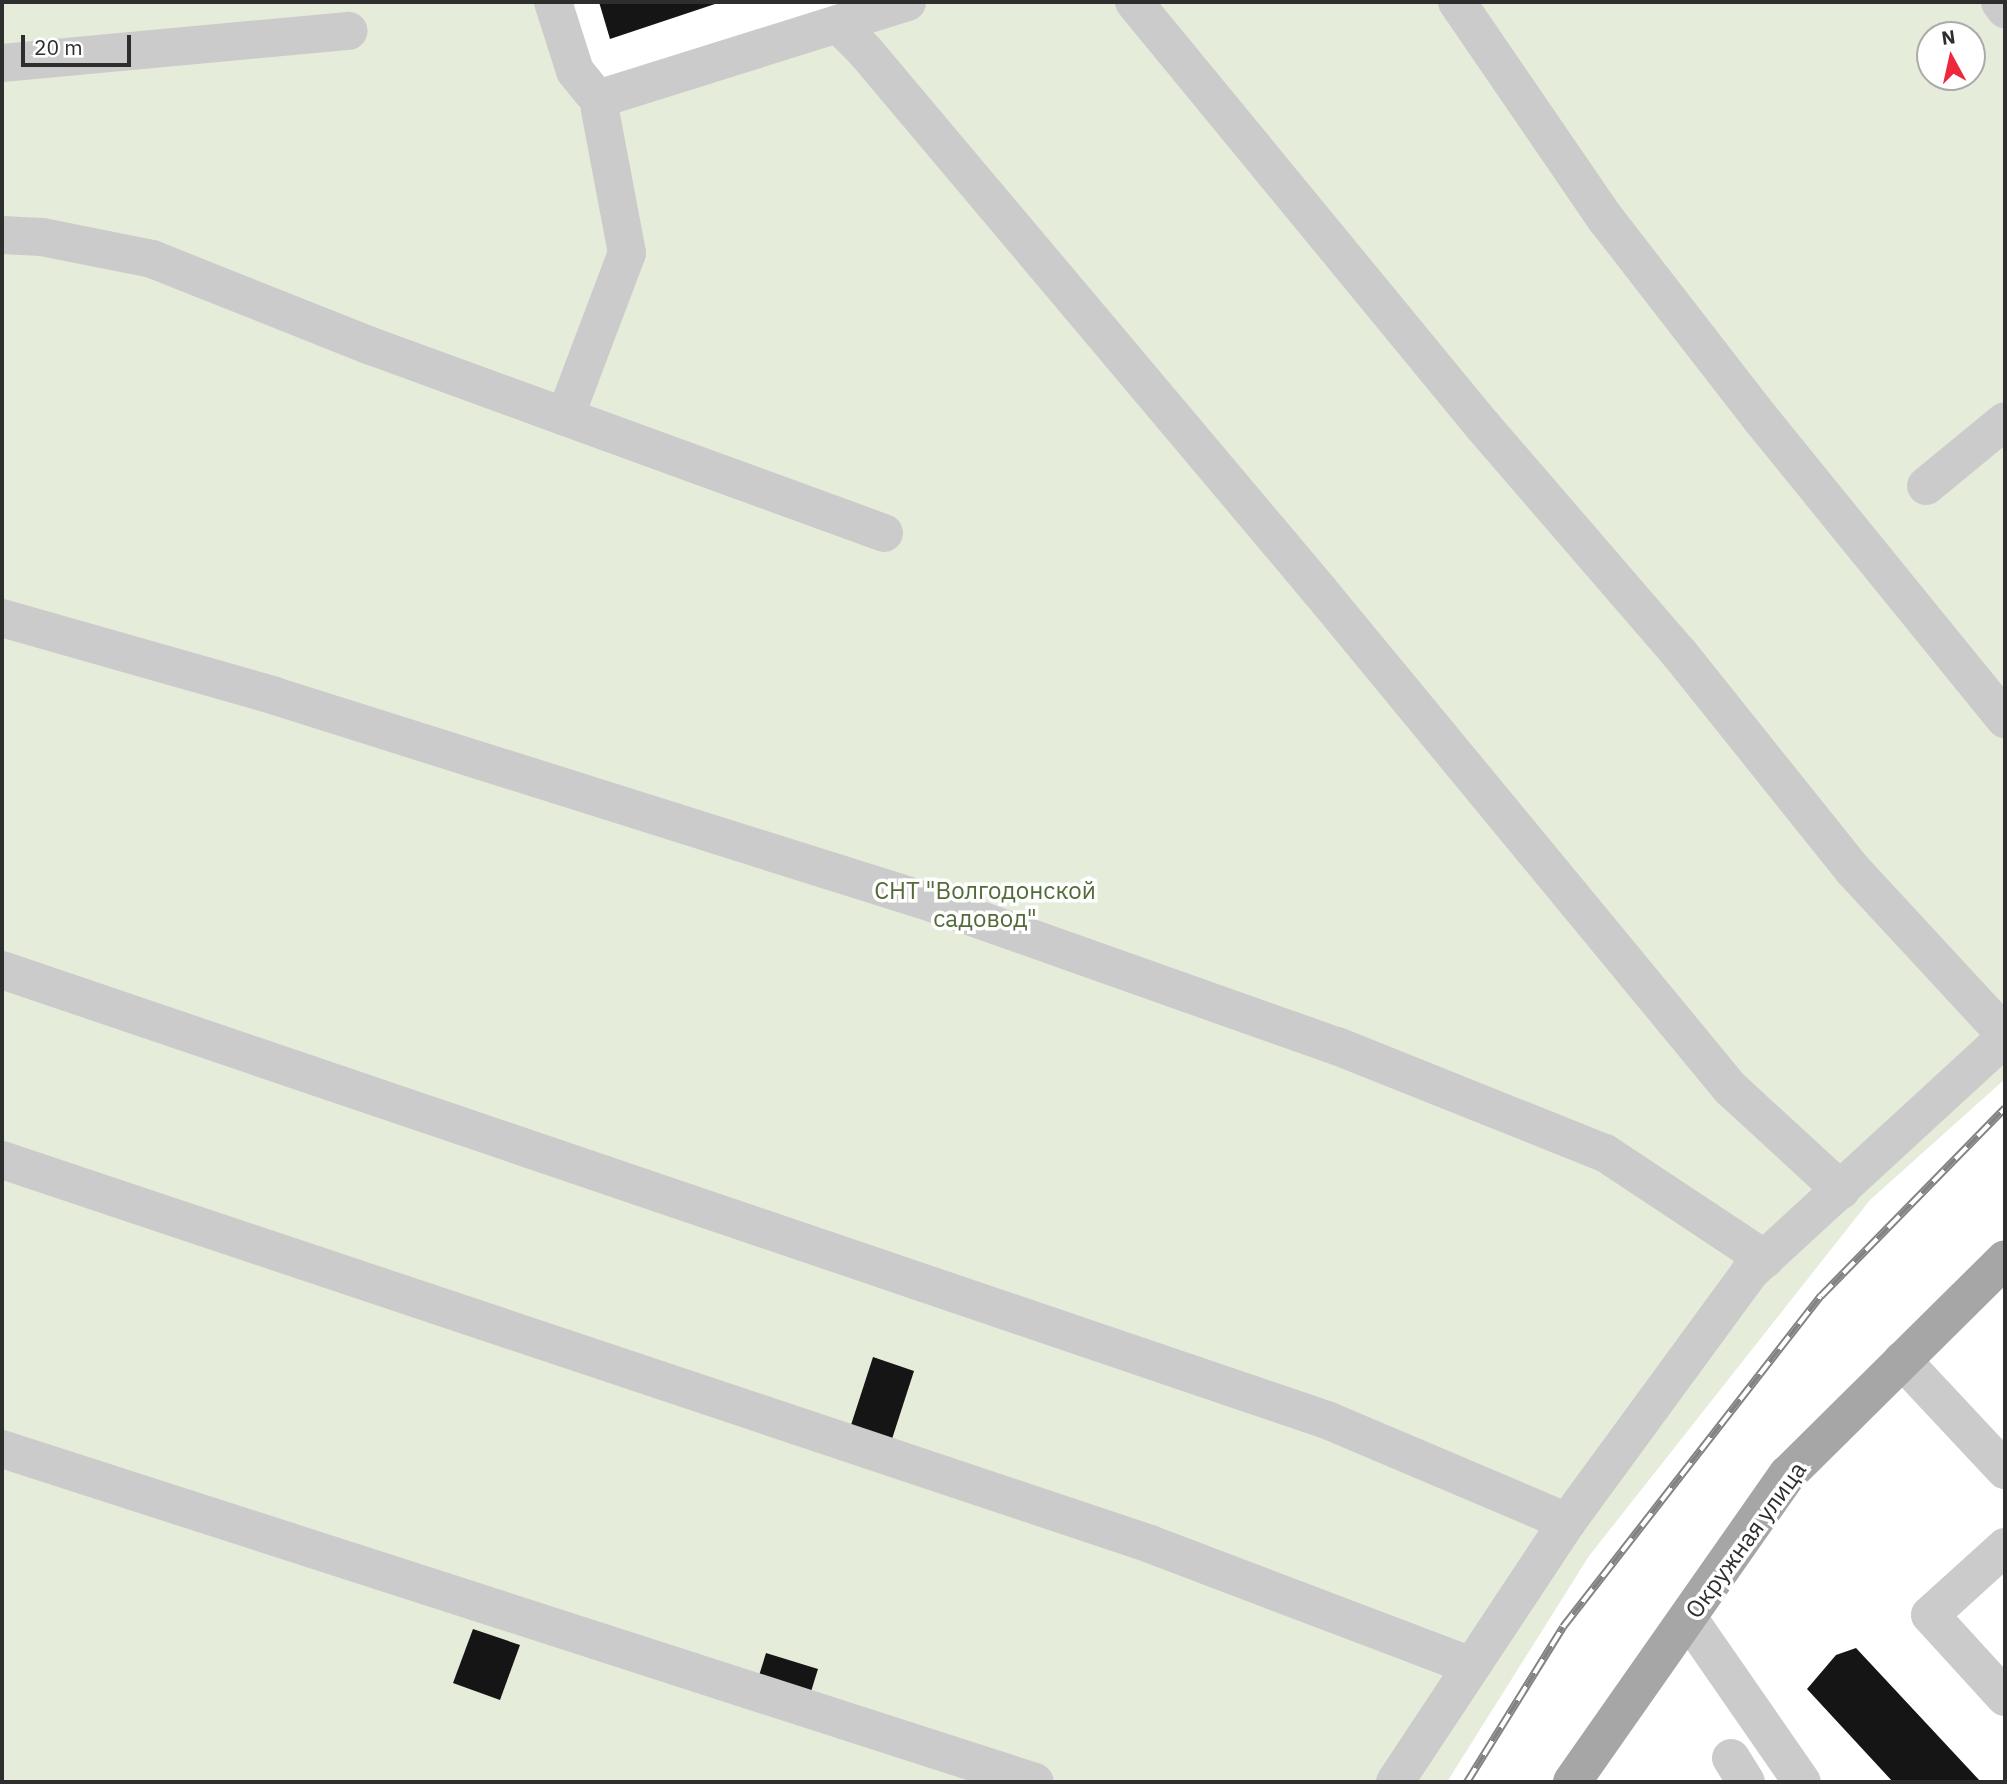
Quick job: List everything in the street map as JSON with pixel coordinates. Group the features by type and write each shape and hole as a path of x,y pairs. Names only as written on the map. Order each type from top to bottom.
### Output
{"main road":[{"name":"Окружная улица","path":"1572,1782 1689,1619 1788,1474 2005,1259"}],"lane":[{"path":"553,2 575,71 598,99 627,253 565,416"},
{"path":"598,99 908,2"},
{"path":"1134,2 1482,425 1679,653 1852,869 2005,1036 1749,1273 1567,1522 1469,1665 1395,1782"},
{"path":"1457,2 1605,218 1761,419 2005,719"},
{"path":"2000,2 2005,9"},
{"path":"838,24 866,51 1310,579 1730,1088 1841,1190"},
{"path":"2,63 349,31"},
{"path":"2,235 43,237 152,259 565,416 884,533"},
{"path":"1926,486 2005,421"},
{"path":"2,618 275,696 935,904 1337,1046 1605,1153 1765,1259"},
{"path":"2,970 1327,1420 1567,1522"},
{"path":"2,1160 1150,1544 1469,1665"},
{"path":"1902,1360 2005,1470"},
{"path":"2,1449 1035,1782"},
{"path":"2005,1546 1930,1615 2005,1697"},
{"path":"1689,1619 1802,1782"}],"green space":[{"name":"СНТ \"Волгодонской садовод\"","path":"2,2 546,2 570,89 583,115 934,2 2005,2 2005,1079 1870,1200 1589,1556 1447,1782 2,1782"}],"building":[{"path":"599,2 721,2 610,39"},
{"path":"873,1357 914,1371 892,1439 851,1425"},
{"path":"473,1629 520,1645 500,1700 453,1683"},
{"path":"1856,1648 1981,1782 1893,1782 1807,1689 1836,1655"},
{"path":"766,1653 818,1669 809,1698 757,1682"}],"railway":[{"path":"1467,1782 1563,1627 1821,1296 2005,1108"}]}
